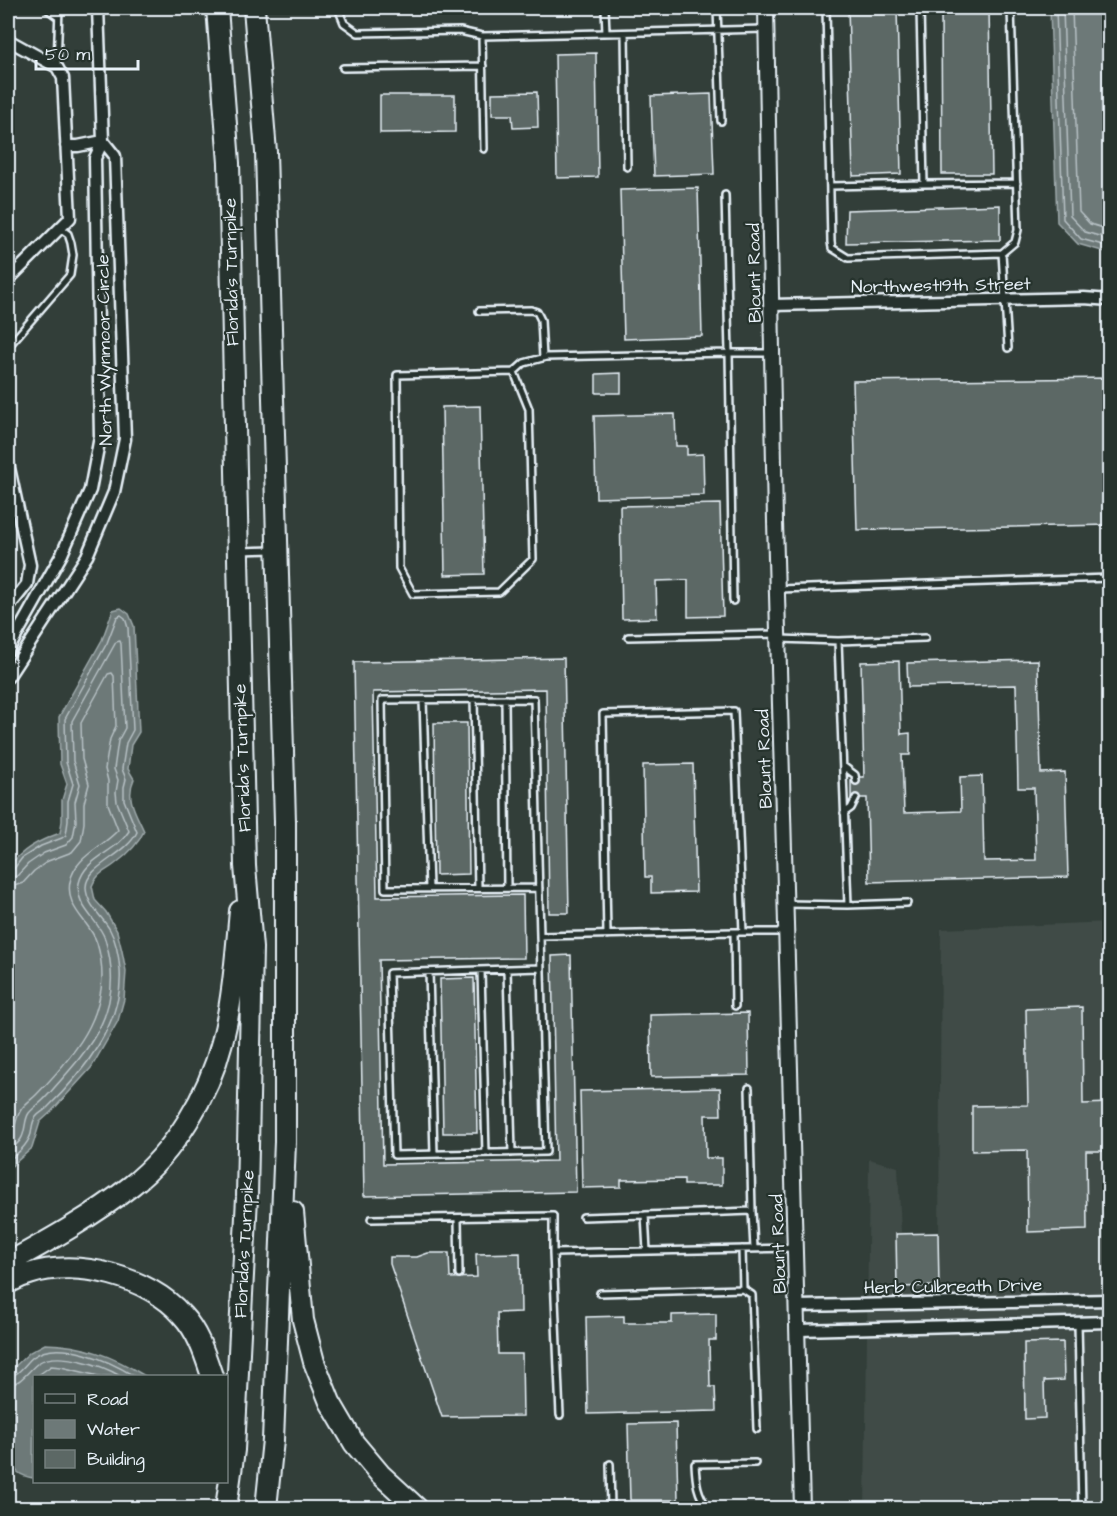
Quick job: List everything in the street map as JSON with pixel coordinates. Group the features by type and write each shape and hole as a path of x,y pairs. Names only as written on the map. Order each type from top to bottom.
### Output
{"highway":[{"name":"Florida's Turnpike","path":"217,8 229,163 245,866 252,948 247,1197 234,1450 226,1509"},
{"name":"Florida's Turnpike","path":"254,8 266,152 285,821 285,1142 273,1440 266,1509"},
{"path":"8,1263 95,1212 133,1184 170,1146 201,1099 222,1042 231,990 245,866"},
{"path":"285,1142 303,1320 314,1362 330,1402 354,1443 380,1474 417,1509"},
{"path":"8,1283 30,1273 70,1268 109,1273 151,1289 182,1315 201,1344 211,1375"},
{"path":"220,1483 221,1509"}],"street":[{"name":"North Wynmoor Circle","path":"8,650 62,554 90,490 100,437 95,158 103,141 98,8"},
{"name":"Blount Road","path":"766,8 777,589 799,1330 802,1509"},
{"path":"8,40 57,67 63,78 70,218 8,280"},
{"name":"North Wynmoor Circle","path":"8,677 87,556 114,492 125,439 115,156 103,141"},
{"path":"66,146 103,141"},
{"name":"Northwest19th Street","path":"772,305 1084,298 1110,300"},
{"path":"8,463 30,565 27,584 8,608"},
{"path":"8,655 18,663"},
{"name":"Herb Culbreath Drive","path":"798,1306 1110,1300"},
{"path":"799,1330 1110,1322"}],"lane":[{"path":"46,8 58,17"},
{"path":"57,67 59,8"},
{"path":"338,8 344,24 358,33 460,31 482,36 767,29"},
{"path":"605,8 606,33"},
{"path":"717,8 721,122"},
{"path":"826,8 831,242 832,248 848,258 1002,253 1018,237 1011,8"},
{"path":"920,8 924,184"},
{"path":"625,33 627,167"},
{"path":"482,36 484,149"},
{"path":"343,68 483,66"},
{"path":"830,186 1017,183"},
{"path":"725,195 733,601"},
{"path":"8,347 70,275 73,255 71,243 68,234 60,228"},
{"path":"1002,253 1008,348"},
{"path":"479,311 531,310 537,312 541,320 543,358"},
{"path":"514,372 529,409 533,559 499,592 413,594 399,568 397,375 514,372 524,363 543,358 773,353"},
{"path":"237,551 279,550"},
{"path":"777,589 1110,578"},
{"path":"628,637 779,636 838,641 925,638"},
{"path":"838,641 848,905"},
{"path":"474,699 478,888"},
{"path":"505,699 507,888"},
{"path":"539,888 385,889 381,700 534,699 546,1152 394,1155 389,973 540,968"},
{"path":"423,700 429,888"},
{"path":"607,935 603,714 734,711 743,932"},
{"path":"843,766 855,775 856,781"},
{"path":"844,813 851,808 856,798"},
{"path":"787,904 907,903"},
{"path":"734,932 735,1006"},
{"path":"540,936 788,932"},
{"path":"507,970 512,1153"},
{"path":"481,971 486,1153"},
{"path":"429,972 434,1154"},
{"path":"749,1088 754,1248"},
{"path":"583,1217 752,1211"},
{"path":"645,1215 647,1251"},
{"path":"371,1219 553,1216 560,1415"},
{"path":"458,1219 459,1274"},
{"path":"554,1253 796,1248"},
{"path":"742,1249 743,1289"},
{"path":"600,1293 743,1289 752,1294 757,1429"},
{"path":"1078,1323 1082,1509"},
{"path":"708,1509 696,1487 695,1464 755,1463"},
{"path":"610,1464 611,1509"}],"shaded area":[{"path":"1109,922 1109,1508 865,1508 869,1159 898,1167 901,1232 939,1234 941,929"}],"water":[{"path":"1050,8 1109,8 1109,253 1078,244 1057,222"},
{"path":"121,608 129,614 134,626 139,732 131,745 128,769 134,779 131,799 144,831 132,849 99,875 92,886 95,900 106,912 117,931 126,971 124,999 118,1021 91,1068 40,1122 32,1148 8,1169 8,868 31,846 60,833 62,800 67,784 60,764 59,717 102,640 113,610"},
{"path":"45,1344 85,1349 121,1363 143,1375 33,1375 33,1478 18,1472 8,1461 8,1373 30,1352"}],"building":[{"path":"848,8 897,8 901,174 853,176"},
{"path":"941,8 989,8 992,174 942,174"},
{"path":"596,53 598,177 557,178 555,54"},
{"path":"537,92 538,127 513,128 512,115 492,115 492,93"},
{"path":"711,94 714,174 654,176 651,96"},
{"path":"380,95 455,95 455,132 380,133"},
{"path":"698,188 702,336 624,339 620,190"},
{"path":"1000,205 1000,240 846,243 847,210"},
{"path":"621,373 621,393 596,393 596,374"},
{"path":"1110,378 1110,525 857,530 853,381"},
{"path":"480,406 484,574 445,575 442,407"},
{"path":"675,414 676,446 687,446 687,455 703,454 704,495 596,498 594,416"},
{"path":"720,504 723,616 688,617 688,580 656,581 657,618 622,619 620,506"},
{"path":"564,658 569,913 549,913 546,689 373,692 377,897 523,895 524,958 379,960 383,1164 556,1161 552,956 571,955 576,1192 364,1196 354,662"},
{"path":"1038,660 1041,773 1065,772 1068,877 869,882 867,798 851,798 851,781 860,781 860,777 864,777 861,662 899,661 901,734 910,733 910,755 902,755 904,813 961,811 960,777 982,776 984,861 1036,860 1034,788 1018,788 1016,685 908,687 907,663"},
{"path":"434,723 467,723 469,874 436,875"},
{"path":"693,764 696,892 651,893 651,877 645,877 643,765"},
{"path":"474,978 477,1133 443,1133 440,979"},
{"path":"1082,1007 1083,1104 1110,1103 1110,1151 1086,1151 1087,1230 1028,1232 1027,1150 972,1151 972,1106 1028,1105 1026,1009"},
{"path":"748,1013 749,1075 651,1077 650,1015"},
{"path":"720,1088 721,1115 705,1115 706,1158 722,1158 722,1185 684,1185 684,1179 621,1180 621,1187 582,1188 580,1091"},
{"path":"938,1233 939,1286 897,1287 896,1234"},
{"path":"428,1253 449,1253 450,1278 477,1277 476,1254 520,1253 521,1312 497,1313 498,1354 522,1354 523,1416 442,1417 390,1264 390,1257 417,1257"},
{"path":"716,1314 716,1340 709,1340 710,1387 715,1387 716,1411 588,1414 586,1317 624,1316 624,1323 672,1323 672,1315"},
{"path":"1063,1342 1064,1380 1044,1381 1045,1418 1025,1419 1024,1343"},
{"path":"676,1423 678,1500 630,1500 628,1424"}]}
